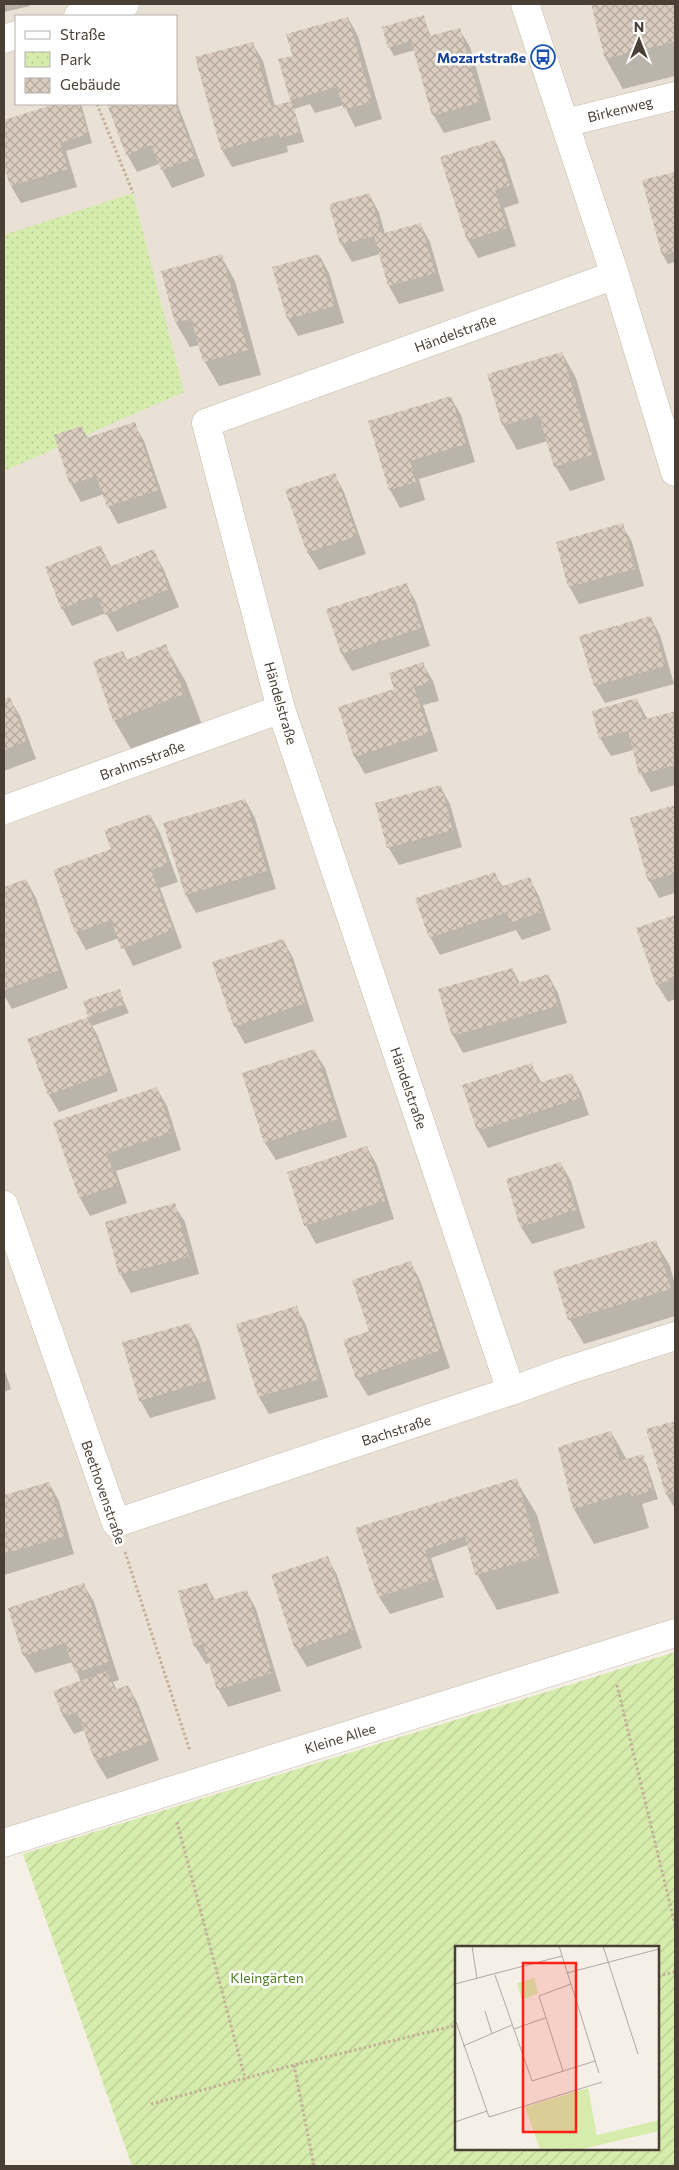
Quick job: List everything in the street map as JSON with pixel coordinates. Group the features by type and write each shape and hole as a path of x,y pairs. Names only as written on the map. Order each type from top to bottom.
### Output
{"street":[{"path":"82,15 125,4"},
{"path":"525,4 615,275 675,472"},
{"name":"Birkenweg","path":"565,123 675,96"},
{"name":"Händelstraße","path":"511,1391 281,709 206,423 615,275"},
{"name":"Brahmsstraße","path":"4,810 281,709"},
{"name":"Beethovenstraße","path":"4,1205 116,1523"},
{"name":"Bachstraße","path":"116,1523 675,1336"},
{"name":"Kleine Allee","path":"4,1843 675,1633"}],"path":[{"path":"97,105 134,193"},
{"name":"Beethovenstraße","path":"116,1523 200,1782"},
{"path":"616,1680 675,1925"},
{"path":"200,1782 174,1807 245,2078"},
{"path":"659,1976 675,1972"},
{"path":"151,2104 294,2065 455,2025"},
{"path":"294,2065 314,2166"}],"shaded area":[{"path":"4,4 675,4 675,1625 4,1840"}],"green space":[{"path":"133,193 184,392 4,471 4,235"},
{"name":"Kleingärten","path":"675,1652 675,2166 132,2166 23,1854"}],"building":[{"path":"591,4 675,4 675,42 605,59"},
{"path":"424,15 429,36 460,28 481,102 432,116 411,41 388,48 382,27"},
{"path":"348,17 372,102 344,110 337,87 290,100 278,59 292,56 295,64 286,34"},
{"path":"253,42 271,106 292,101 300,133 280,138 279,134 221,150 195,57"},
{"path":"79,105 88,134 60,143 68,169 10,186 4,165 4,120 49,106"},
{"path":"107,105 175,105 196,158 161,170 151,145 126,155"},
{"path":"495,140 510,186 495,190 507,228 467,241 440,157"},
{"path":"675,172 675,252 662,256 642,180"},
{"path":"370,193 381,234 421,223 435,273 388,286 374,236 340,245 329,204"},
{"path":"222,254 248,350 203,362 191,319 175,323 161,271"},
{"path":"319,254 335,306 287,319 272,267"},
{"path":"562,352 592,455 554,467 539,415 502,426 487,374"},
{"path":"451,396 466,444 410,461 416,482 389,490 368,421"},
{"path":"135,422 158,490 107,507 96,476 70,485 54,435 82,426 86,438"},
{"path":"335,473 357,536 307,553 285,490"},
{"path":"623,523 635,569 568,587 556,542"},
{"path":"101,545 109,567 154,549 169,589 105,615 97,595 61,609 45,567"},
{"path":"407,583 421,628 341,654 326,609"},
{"path":"651,616 665,666 594,686 579,636"},
{"path":"166,644 184,694 113,721 93,661 123,651 126,660"},
{"path":"423,662 430,683 414,687 429,733 354,757 338,707 394,689 389,673"},
{"path":"10,697 26,741 4,750 4,699"},
{"path":"637,698 643,720 675,711 675,765 639,775 628,731 599,739 592,711"},
{"path":"441,785 453,830 387,848 375,803"},
{"path":"245,799 267,871 185,895 163,823"},
{"path":"675,805 675,873 648,881 630,818"},
{"path":"150,814 168,864 151,870 173,930 121,949 111,920 75,933 53,870 111,849 104,830"},
{"path":"495,872 500,887 530,877 542,912 510,923 507,912 429,938 415,898"},
{"path":"26,879 59,970 4,990 4,887"},
{"path":"675,915 675,978 656,985 636,928"},
{"path":"284,939 305,1003 234,1027 212,962"},
{"path":"513,968 517,983 549,974 558,1006 452,1036 438,989"},
{"path":"120,989 125,1004 88,1017 83,1001"},
{"path":"88,1017 109,1073 48,1095 27,1039"},
{"path":"315,1049 338,1119 264,1143 242,1073"},
{"path":"532,1063 538,1083 572,1073 580,1098 477,1131 462,1085"},
{"path":"157,1087 172,1132 107,1154 118,1185 79,1198 53,1122"},
{"path":"367,1146 385,1201 304,1226 287,1172"},
{"path":"561,1162 576,1210 520,1227 506,1179"},
{"path":"175,1203 189,1257 119,1275 105,1222"},
{"path":"656,1240 671,1289 568,1320 553,1271"},
{"path":"411,1261 441,1350 356,1379 343,1340 369,1331 352,1280"},
{"path":"297,1306 319,1379 258,1397 236,1324"},
{"path":"190,1323 207,1381 139,1401 122,1342"},
{"path":"675,1421 675,1492 666,1495 646,1429"},
{"path":"611,1431 620,1461 643,1454 653,1490 632,1497 630,1492 573,1509 558,1447"},
{"path":"517,1478 539,1557 475,1575 465,1536 425,1550 435,1579 378,1597 355,1528"},
{"path":"49,1482 65,1536 4,1554 4,1495"},
{"path":"328,1556 353,1630 295,1650 271,1575"},
{"path":"84,1583 110,1662 75,1673 65,1643 23,1656 8,1608"},
{"path":"207,1583 212,1600 247,1590 272,1673 217,1690 203,1644 194,1647 178,1591"},
{"path":"107,1671 115,1690 128,1685 150,1742 95,1761 77,1712 63,1717 53,1691"}],"place":[{"name":"Mozartstraße","path":"543,57"}]}
